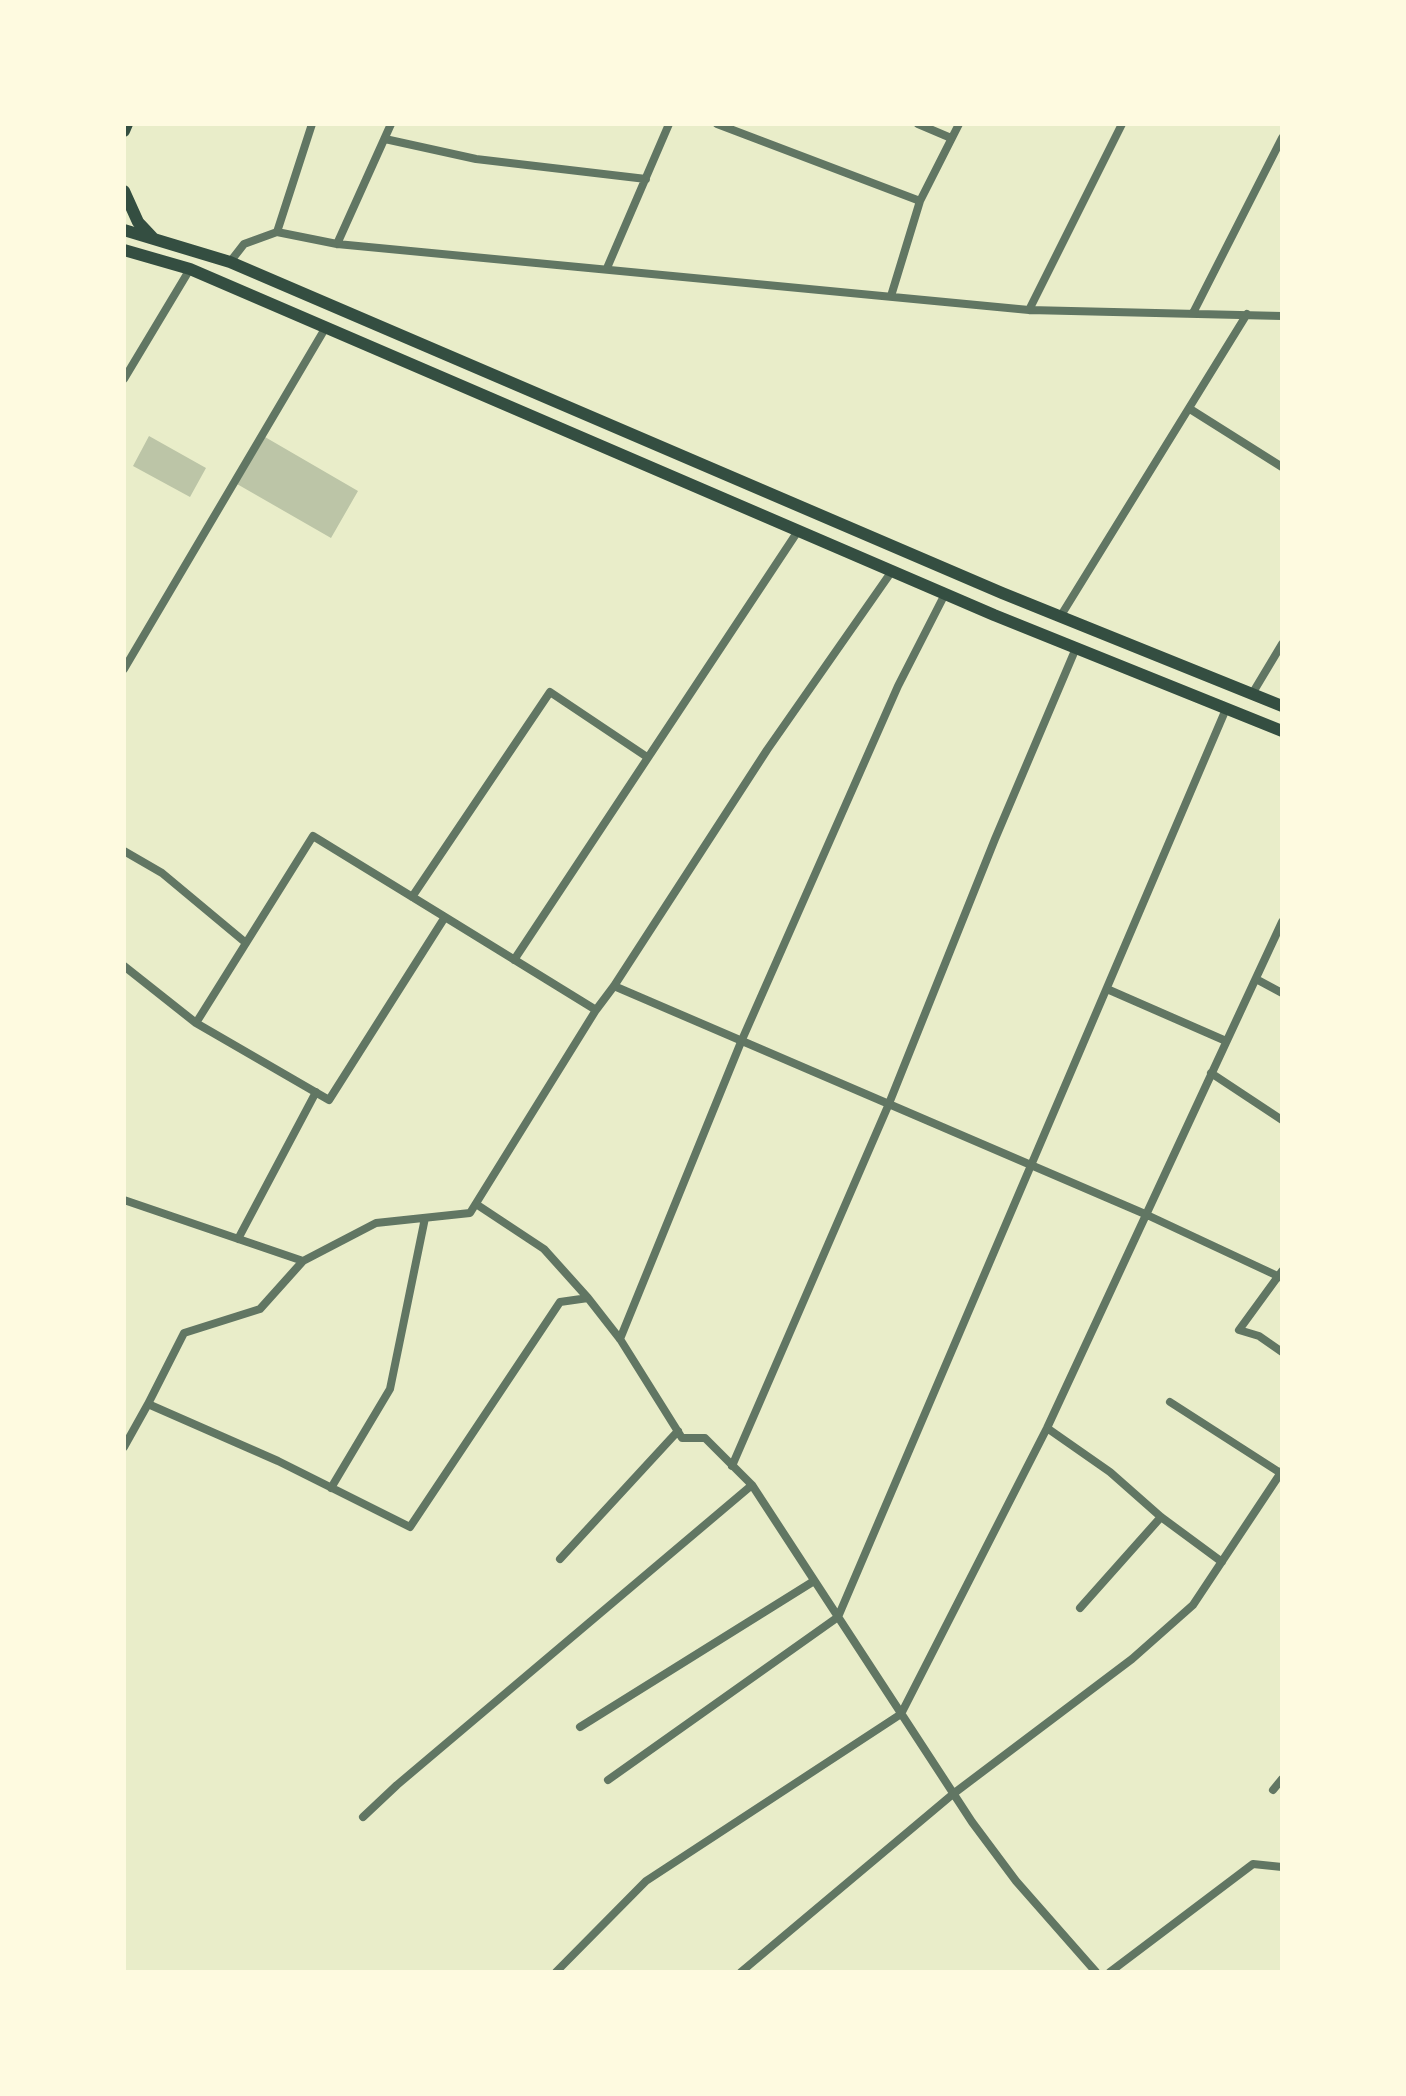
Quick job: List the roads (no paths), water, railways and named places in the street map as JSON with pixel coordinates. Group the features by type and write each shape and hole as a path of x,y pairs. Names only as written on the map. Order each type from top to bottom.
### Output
{"main road":[{"path":"124,131 127,124"},
{"path":"124,191 138,222 155,240"},
{"path":"124,230 230,262 1060,617 1282,706"},
{"path":"124,250 190,269 945,594 1282,731"}],"street":[{"path":"277,232 312,124"},
{"path":"337,244 391,124"},
{"path":"607,268 669,124"},
{"path":"717,124 920,201"},
{"path":"918,124 951,138"},
{"path":"891,296 920,201 959,124"},
{"path":"1029,310 1122,124"},
{"path":"1193,313 1282,138"},
{"path":"385,139 476,159 646,179"},
{"path":"230,262 244,244 277,232 337,244 1029,310 1282,316"},
{"path":"124,379 190,269"},
{"path":"1060,617 1247,314"},
{"path":"125,664 326,327"},
{"path":"1190,409 1282,467"},
{"path":"514,960 798,531"},
{"path":"124,1447 184,1333 260,1309 303,1261 376,1223 470,1213 596,1010 767,750 892,571"},
{"path":"620,1339 741,1042 898,686 945,594"},
{"path":"1252,694 1282,644"},
{"path":"732,1466 888,1106 995,839 1076,648"},
{"path":"412,897 550,692 647,757"},
{"path":"608,1780 838,1617 1226,709"},
{"path":"196,1023 313,836 596,1010"},
{"path":"124,851 162,873 246,943"},
{"path":"124,966 196,1023 329,1100 445,917"},
{"path":"556,1972 646,1881 901,1714 1047,1428 1282,922"},
{"path":"1256,979 1282,993"},
{"path":"614,986 1281,1275 1239,1330 1259,1336 1282,1352"},
{"path":"1107,989 1226,1041"},
{"path":"1211,1073 1282,1120"},
{"path":"238,1239 316,1092"},
{"path":"124,1200 303,1261"},
{"path":"476,1204 544,1249 569,1274 620,1339 682,1438 705,1438 752,1485 953,1794 1016,1881 1096,1972"},
{"path":"331,1488 390,1389 425,1218"},
{"path":"148,1404 278,1461 410,1527 560,1302 588,1298"},
{"path":"741,1972 953,1794 1132,1659 1193,1605 1282,1473 1170,1402"},
{"path":"1047,1428 1110,1472 1161,1517 1222,1562"},
{"path":"560,1559 678,1431"},
{"path":"363,1817 752,1485"},
{"path":"1080,1608 1161,1517"},
{"path":"580,1727 814,1581"},
{"path":"1273,1790 1282,1779"},
{"path":"1110,1972 1253,1864 1282,1867"}]}
